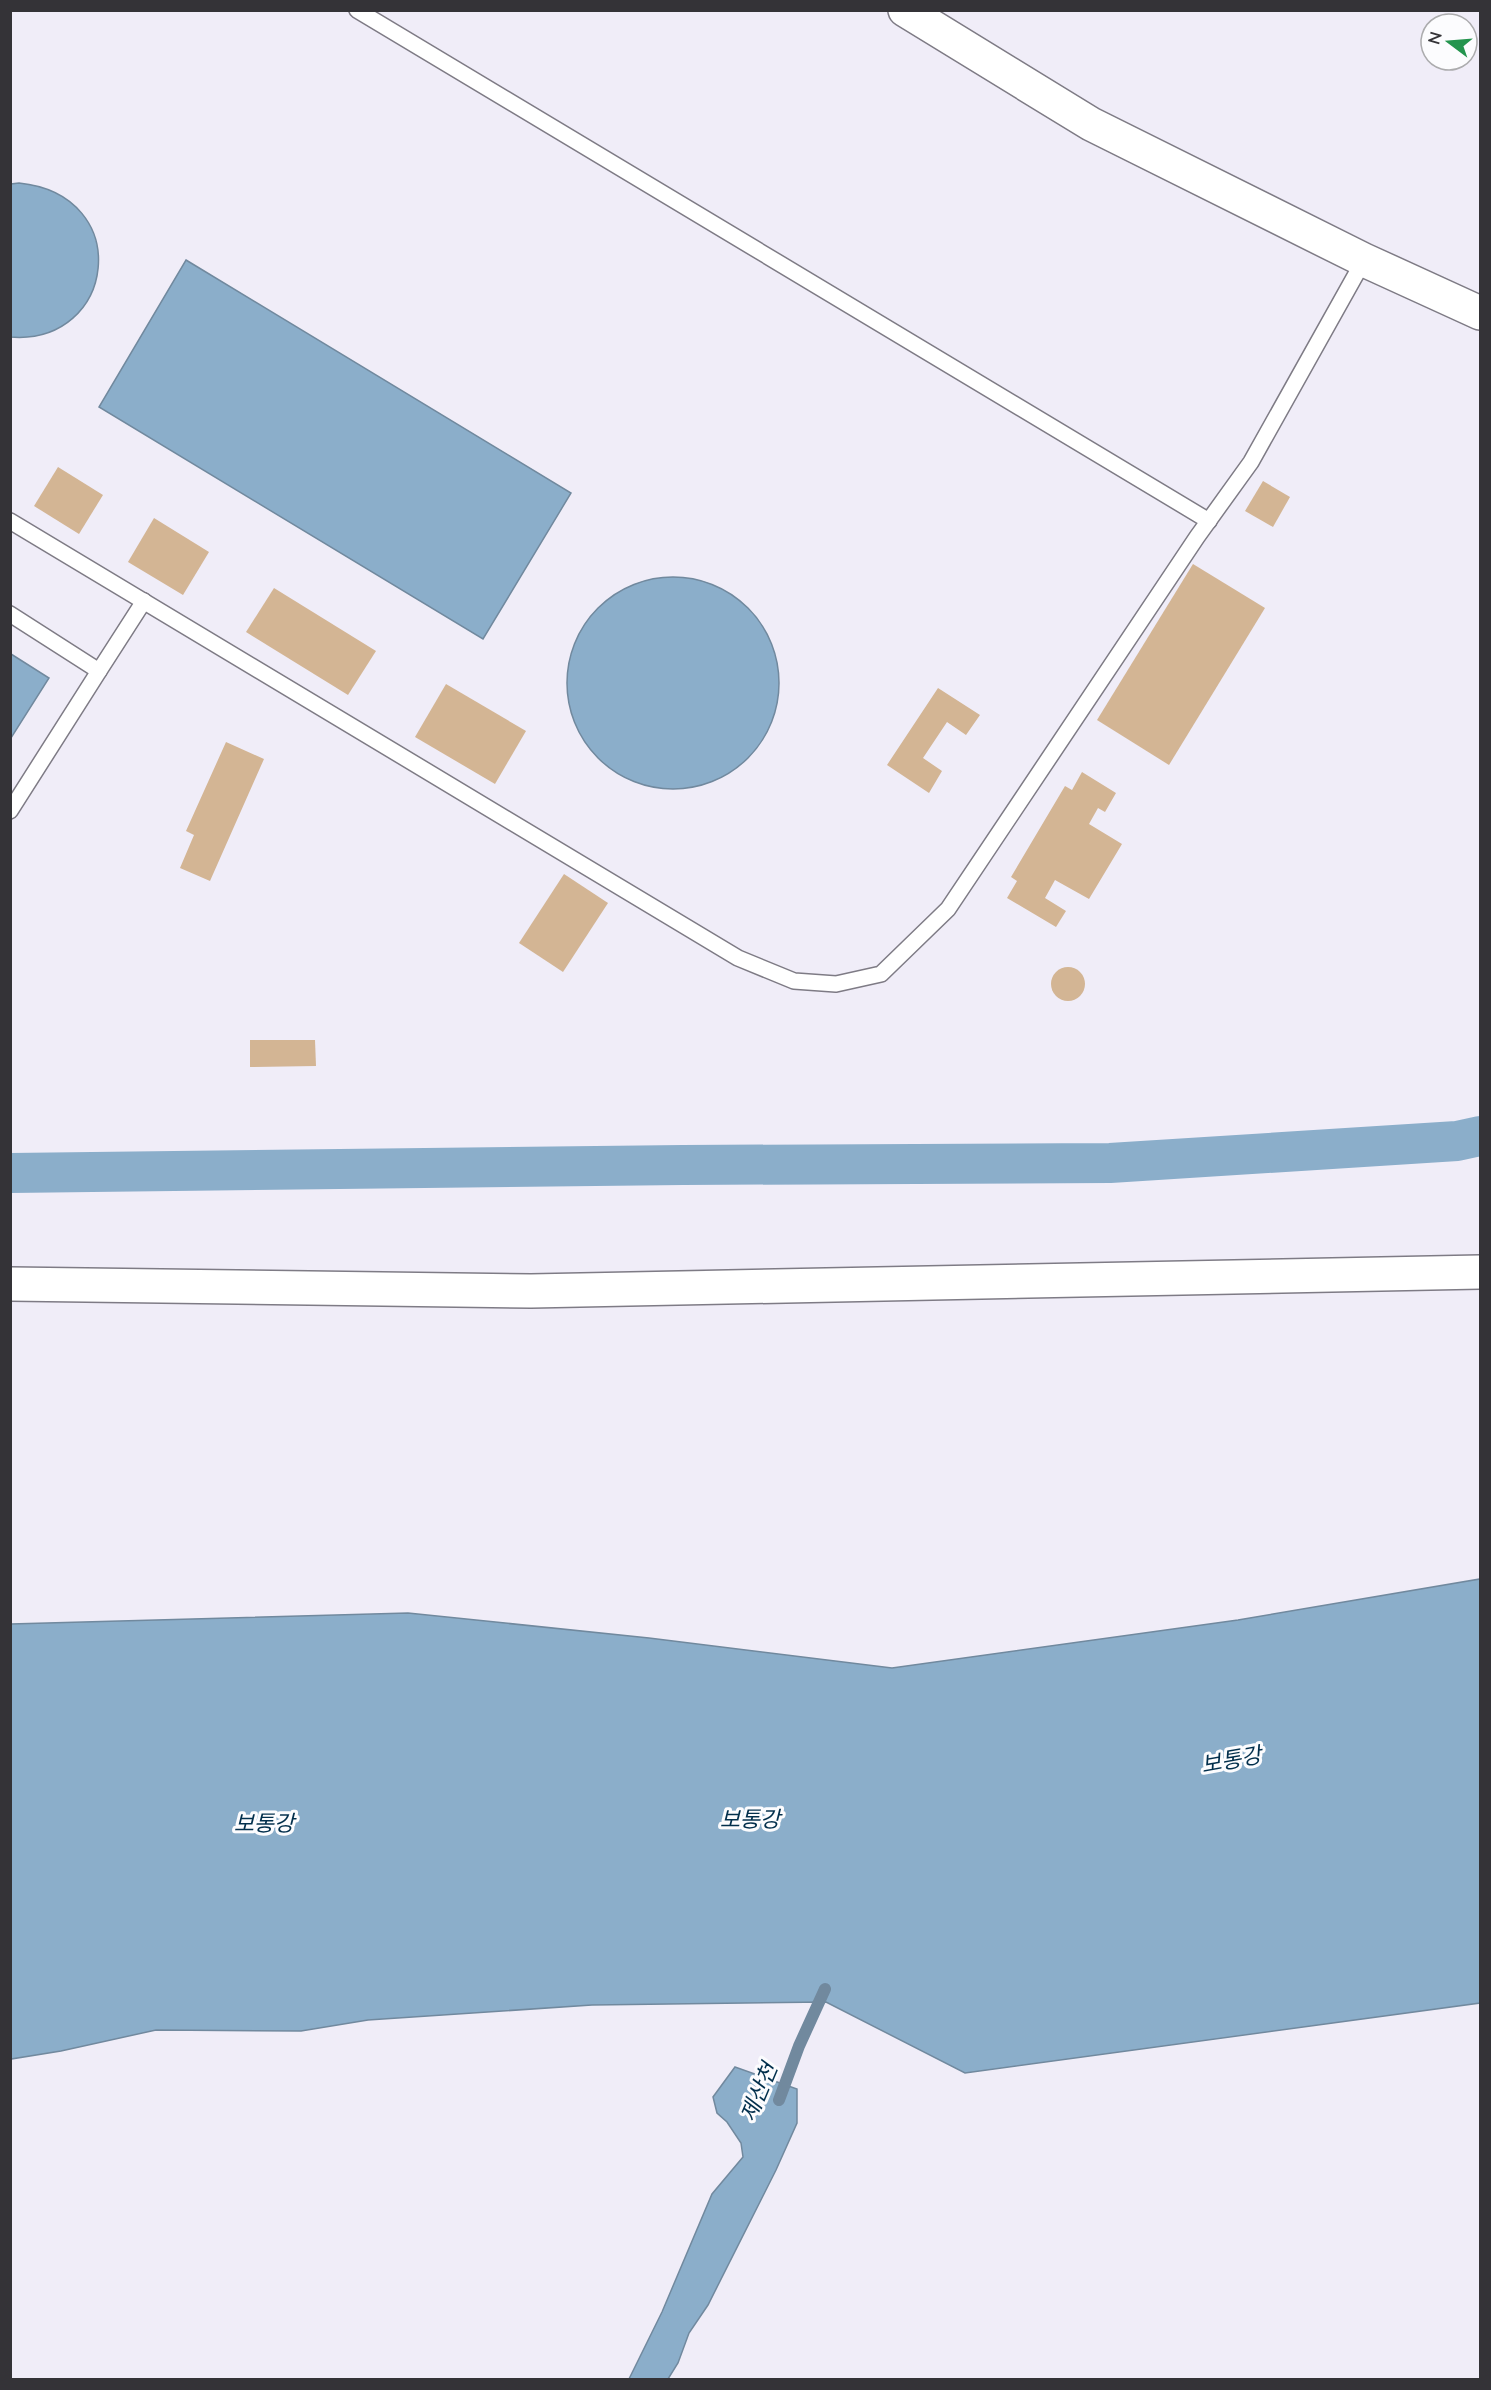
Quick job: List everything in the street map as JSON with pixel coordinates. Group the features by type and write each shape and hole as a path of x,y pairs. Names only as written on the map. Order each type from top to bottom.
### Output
{"main road":[{"path":"905,10 1091,124 1364,260 1480,313"},
{"path":"10,1284 531,1292 1480,1272"}],"lane":[{"path":"357,10 1209,522"},
{"path":"10,521 738,958 794,981 836,984 881,974 948,909 1197,537 1251,462 1364,260"},
{"path":"10,811 144,601"},
{"path":"10,614 99,671"}],"water":[{"path":"19,183 57,193 82,213 96,239 98,268 90,295 73,318 46,333 10,337 11,184"},
{"path":"186,260 571,493 483,639 99,407"},
{"path":"663,577 683,577 723,589 748,608 761,624 771,642 777,662 779,683 777,704 771,724 761,742 748,758 732,771 714,781 683,789 663,789 623,777 591,750 575,724 567,693 567,673 579,633 606,601 632,585"},
{"path":"11,654 49,678 11,738"},
{"name":"보통강","path":"1480,1579 1480,2003 965,2073 826,2002 592,2005 368,2020 301,2031 156,2030 61,2051 11,2059 11,1624 408,1613 649,1638 892,1668 1238,1620"},
{"path":"735,2067 797,2089 797,2123 708,2305 689,2333 678,2363 668,2379 629,2379 662,2312 712,2194 743,2157 741,2143 727,2122 717,2113 713,2097"}],"building":[{"path":"58,467 103,495 79,534 34,506"},
{"path":"1263,481 1290,497 1273,527 1245,511"},
{"path":"154,518 209,552 183,595 128,562"},
{"path":"1193,564 1265,608 1169,765 1097,720"},
{"path":"274,588 376,651 348,695 246,632"},
{"path":"446,684 526,731 495,784 415,737"},
{"path":"938,688 980,715 966,735 947,722 923,758 942,771 929,793 887,765"},
{"path":"226,742 264,759 210,881 180,868 194,835 186,831"},
{"path":"1082,772 1116,793 1105,812 1098,808 1089,824 1122,844 1089,899 1055,880 1045,898 1066,911 1056,927 1007,898 1017,881 1011,877 1065,786 1072,790"},
{"path":"564,874 608,903 563,972 519,943"},
{"path":"1068,967 1080,972 1085,984 1080,996 1068,1001 1056,996 1051,984 1056,972"},
{"path":"250,1040 315,1040 316,1066 250,1067"}],"waterway":[{"path":"10,1173 683,1165 1110,1163 1457,1141 1480,1136"},
{"name":"제산천","path":"779,2100 799,2046 825,1989"}]}
